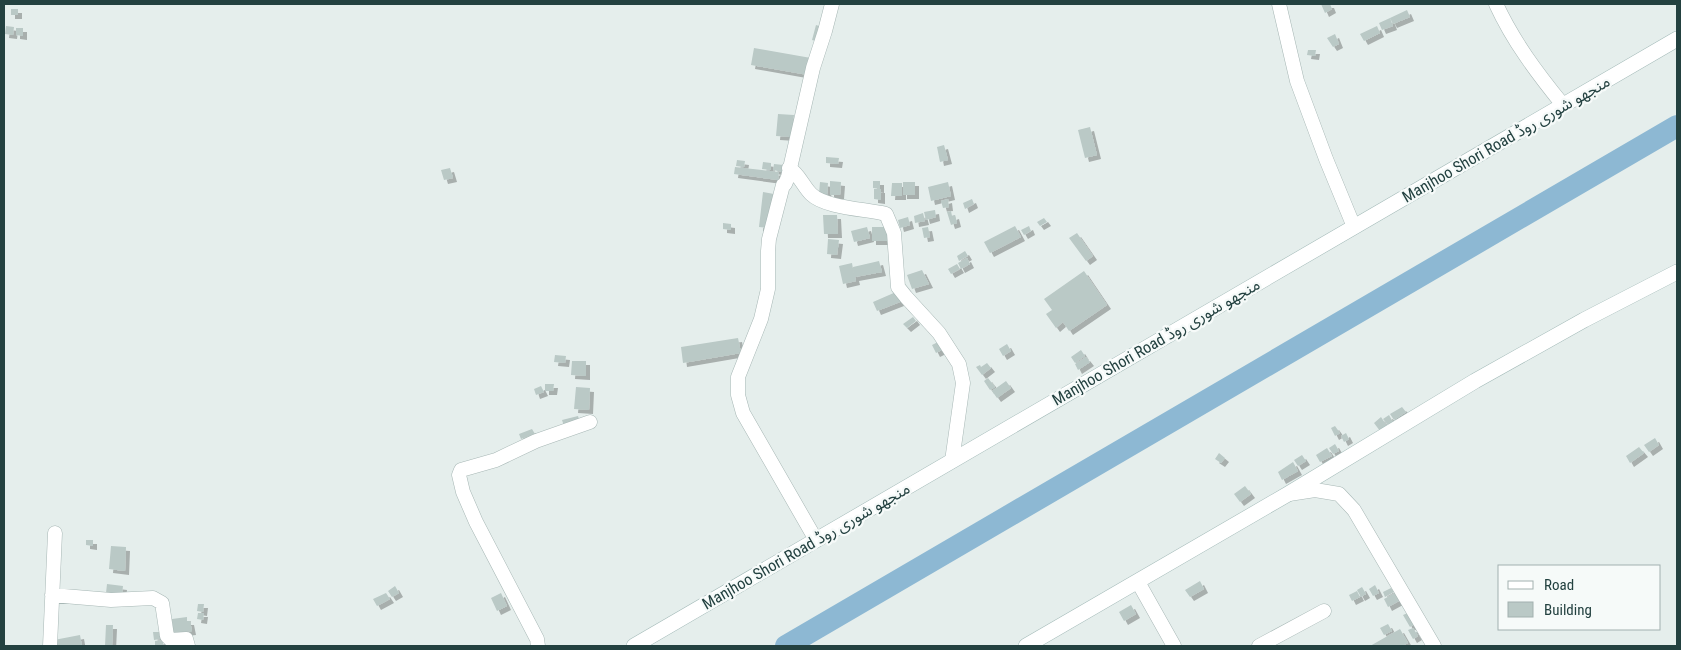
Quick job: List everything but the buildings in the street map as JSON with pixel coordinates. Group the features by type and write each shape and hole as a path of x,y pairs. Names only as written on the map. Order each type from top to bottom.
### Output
{"street":[{"path":"816,540 743,413 738,395 738,377 760,319 768,289 769,239 782,185 787,180 813,68 826,31 832,4"},
{"path":"1279,4 1297,81 1354,227"},
{"path":"1496,4 1529,62 1563,105"},
{"name":"Manjhoo Shori Road منجھو شوری روڈ","path":"634,646 1677,39"},
{"path":"789,168 795,171 812,195 827,204 886,214 894,233 898,287 939,333 959,364 963,383 952,461"},
{"path":"1026,646 1288,494 1475,381 1538,345 1677,272"},
{"path":"538,646 476,522 463,492 459,474 461,470 496,460 536,441 590,422"},
{"path":"1288,494 1315,490 1339,494 1354,510 1434,646"},
{"path":"50,646 55,533"},
{"path":"1138,582 1174,646"},
{"path":"52,595 111,600 153,598 162,604 168,636 171,640 186,639 188,646"},
{"path":"1260,646 1324,611"}],"waterway":[{"path":"786,646 1677,126"}]}
